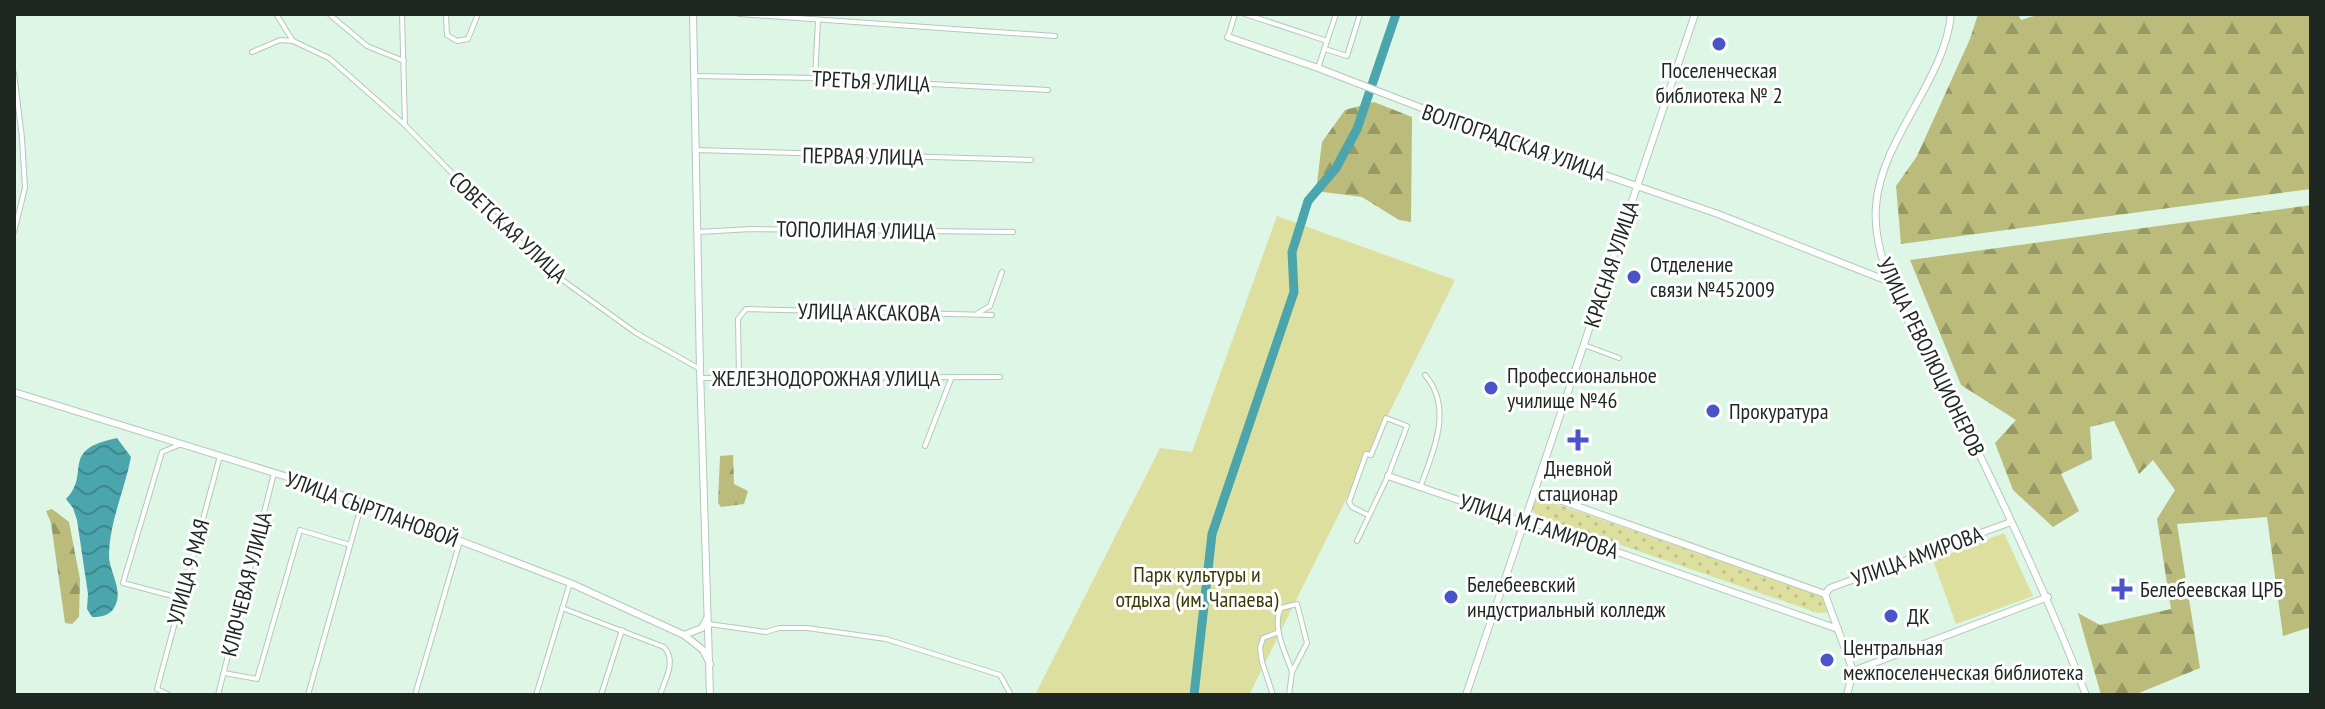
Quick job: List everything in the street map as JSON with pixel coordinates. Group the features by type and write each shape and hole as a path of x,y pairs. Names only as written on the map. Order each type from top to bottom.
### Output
{"street":[{"path":"276,14 293,41"},
{"path":"329,14 367,46 405,61"},
{"path":"402,14 405,125"},
{"path":"446,14 447,35 457,41 468,39 478,14"},
{"path":"693,14 710,695"},
{"path":"739,14 1055,36"},
{"path":"1228,37 1235,14"},
{"path":"1245,14 1327,41"},
{"path":"1318,68 1336,14"},
{"path":"1325,49 1347,56 1360,14"},
{"name":"КРАСНАЯ УЛИЦА","path":"1466,695 1695,14"},
{"name":"УЛИЦА РЕВОЛЮЦИОНЕРОВ","path":"1951,14 1946,41 1879,186 1876,207 1878,247 1890,282 1963,420 2048,597 2086,695"},
{"path":"815,78 818,21"},
{"name":"ВОЛГОГРАДСКАЯ УЛИЦА","path":"1228,37 1515,144 1730,218 1890,282"},
{"path":"252,52 280,40 293,41"},
{"name":"СОВЕТСКАЯ УЛИЦА","path":"293,41 329,58 405,125 543,266 636,333 700,369"},
{"path":"14,73 25,188 14,232"},
{"name":"ТРЕТЬЯ УЛИЦА","path":"694,76 815,78 1048,90"},
{"name":"ПЕРВАЯ УЛИЦА","path":"695,150 1031,160"},
{"name":"ТОПОЛИНАЯ УЛИЦА","path":"699,232 751,229 1013,232"},
{"path":"976,315 990,306 1002,272"},
{"name":"УЛИЦА АКСАКОВА","path":"739,377 738,319 746,309 992,315"},
{"path":"1584,344 1619,358"},
{"path":"1420,488 1438,436 1439,394 1425,375"},
{"name":"ЖЕЛЕЗНОДОРОЖНАЯ УЛИЦА","path":"700,378 1000,377"},
{"name":"ЖЕЛЕЗНОДОРОЖНАЯ УЛИЦА","path":"925,446 951,379"},
{"name":"УЛИЦА СЫРТЛАНОВОЙ","path":"14,392 362,503 570,583 684,635 703,650 710,664"},
{"path":"1357,541 1388,476 1407,426 1386,418 1371,455 1366,454 1349,502 1352,507 1368,515"},
{"path":"180,598 123,583 162,452 182,444"},
{"name":"УЛИЦА 9 МАЯ","path":"169,695 157,689 220,456"},
{"name":"КЛЮЧЕВАЯ УЛИЦА","path":"218,695 274,473"},
{"name":"УЛИЦА М.Г.АМИРОВА","path":"1388,476 1517,520 1523,519 1838,629"},
{"name":"УЛИЦА М.Г.АМИРОВА","path":"1534,491 1825,594"},
{"path":"308,695 362,503"},
{"name":"УЛИЦА АМИРОВА","path":"1825,594 1830,588 2011,522"},
{"path":"224,673 257,679 300,530 350,545"},
{"path":"415,695 460,541"},
{"path":"536,695 570,583"},
{"path":"1825,594 1853,671 1847,695"},
{"path":"1853,671 2048,597"},
{"path":"1289,695 1292,672 1307,643 1297,604 1281,608 1277,616 1292,672"},
{"path":"562,608 664,647 670,653 671,662 660,695"},
{"path":"684,635 702,628 708,609"},
{"path":"709,624 766,632 779,628 807,628 886,639 1000,675 1011,695"},
{"path":"601,695 622,630"},
{"path":"1273,695 1260,648 1263,638 1279,632"}],"green space":[{"path":"1978,14 2018,14 2021,20 2041,14 2311,14 2311,189 1901,244 1896,186 1917,156 1970,39"},
{"path":"1374,102 1412,117 1411,222 1399,220 1362,197 1316,191 1322,142 1345,110"},
{"path":"2311,205 2311,627 2283,636 2267,517 2177,524 2200,668 2134,695 2101,695 2078,613 2100,625 2171,609 2157,519 2175,490 2153,460 2139,474 2114,421 2090,427 2092,459 2061,474 2079,511 2053,527 2013,490 1995,443 2016,420 1961,385 1910,260"},
{"name":"Парк культуры и отдыха (им. Чапаева)","path":"1277,216 1455,280 1249,695 1035,695 1160,448 1192,452"},
{"path":"733,455 734,484 748,491 744,504 721,507 718,503 720,456"},
{"path":"1542,499 1824,597 1829,605 1826,613 1818,613 1537,516 1532,509 1535,501"},
{"path":"52,509 69,522 80,579 79,617 72,624 65,623 51,523 46,511"},
{"path":"2004,533 2033,596 1956,624 1933,560"}],"water":[{"path":"117,438 131,457 110,541 109,560 118,594 110,613 92,617 87,609 88,594 77,520 66,499 77,480 82,456 99,443"}],"waterway":[{"path":"1194,695 1212,534 1294,292 1292,252 1308,201 1336,168 1357,129 1396,14"}],"place":[{"name":"Поселенческая библиотека № 2","path":"1719,44"},
{"name":"Отделение связи №452009","path":"1634,277"},
{"name":"Профессиональное училище №46","path":"1491,388"},
{"name":"Прокуратура","path":"1713,411"},
{"name":"Дневной стационар","path":"1578,440"},
{"name":"Белебеевская ЦРБ","path":"2122,589"},
{"name":"Белебеевский индустриальный колледж","path":"1451,597"},
{"name":"ДК","path":"1891,616"},
{"name":"Центральная межпоселенческая библиотека","path":"1827,660"}]}
